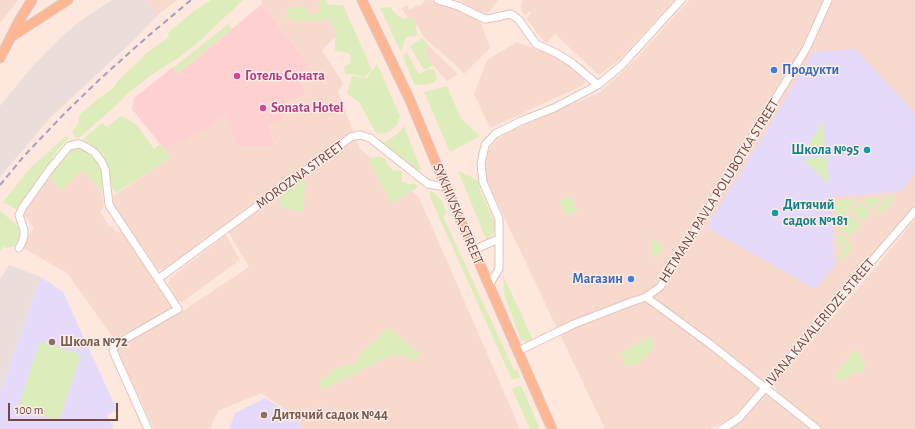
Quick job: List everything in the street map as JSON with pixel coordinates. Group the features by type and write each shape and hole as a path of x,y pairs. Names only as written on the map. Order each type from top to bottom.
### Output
{"main road":[{"path":"0,58 19,21 32,0"},
{"path":"11,37 68,0"},
{"name":"SYKHIVSKA STREET","path":"362,0 409,98 473,250 552,429"}],"street":[{"path":"438,0 458,6 485,18 510,14 514,16 519,20 536,44 556,53 572,63 598,85"},
{"path":"489,285 499,269 499,219 483,182 481,164 485,145 496,134 521,121 554,108 598,85 622,64 681,0"},
{"name":"HETMANA PAVLA POLUBOTKA STREET","path":"518,351 574,324 646,297 660,288 806,49 828,0"},
{"name":"MOROZNA STREET","path":"158,279 351,137 360,135 370,138 428,184 446,187"},
{"path":"19,248 24,235 19,215 20,212 69,146 78,144 94,152 105,169 109,205 178,309 115,345 113,351 148,429"},
{"name":"IVANA KAVALERIDZE STREET","path":"722,429 739,418 824,315 915,211"},
{"path":"473,250 499,239"},
{"path":"646,297 710,344 816,429"}],"shaded area":[{"path":"0,0 18,0 0,23"},
{"path":"112,0 146,0 158,15 138,36 50,118 0,177 0,106 30,69 61,37 80,21"},
{"path":"146,0 177,0 158,15"},
{"path":"261,0 326,0 332,9 339,33 322,50 343,83 338,92 360,149 419,197 520,429 303,429 298,418 261,393 218,411 210,429 154,429 116,348 184,310 249,267 224,225 164,270 158,270 114,205 113,196 170,158 164,149 208,129 217,118 224,115 238,147 275,144 268,125 281,114 283,105 306,94 301,81 313,71 262,4"},
{"path":"425,0 453,7 480,20 490,48 464,74 455,64 424,37 417,25 413,27 402,8 407,5 409,10 418,5 420,6"},
{"path":"463,0 498,0 487,14 461,2"},
{"path":"523,0 675,0 618,61 599,75 555,34 546,43 527,19 531,13 529,11 525,16 521,10 521,3"},
{"path":"689,0 915,0 915,206 760,389 732,418 710,429 605,429 487,181 485,159 489,149 497,139 515,129 600,92 634,61"},
{"name":"Готель Соната","path":"262,4 313,71 312,77 301,82 306,94 283,105 285,112 281,114 283,119 268,125 275,145 238,147 224,115 217,118 209,129 164,149 132,109 134,98 173,67 178,74"},
{"path":"517,42 571,64 584,76 585,82 582,86 490,128 474,94 487,60"},
{"path":"429,46 458,74 447,81 433,65 424,51"},
{"path":"855,49 915,113 915,174 900,192 830,197 835,265 815,289 706,227 759,143 813,52"},
{"path":"83,170 102,192 104,207 100,212 110,227 112,226 117,233 124,229 174,308 114,339 67,273 22,247 34,227 23,214 45,182 51,177 61,190"},
{"path":"915,219 915,429 821,429 779,394 773,385 867,278"},
{"path":"226,235 240,260 182,302 178,301 168,284 171,277"},
{"path":"9,265 41,277 0,392 0,279"},
{"name":"Школа №72","path":"41,277 63,292 117,410 107,415 114,429 0,429 0,392"},
{"path":"766,392 812,429 728,429 742,420"},
{"name":"Дитячий садок №44","path":"265,398 298,418 303,429 229,429 235,413"}],"green space":[{"path":"211,0 243,0 203,38 181,56 154,73 124,96 123,99 78,139 72,133 78,124 80,114 114,87 117,82 148,52 169,37 168,33 194,11"},
{"path":"318,0 326,0 329,5 343,5 372,70 364,77 345,74 344,66 351,64 350,54 335,51 335,30 329,20 297,21 286,17 289,8 299,6 303,7 312,15 318,13 321,6"},
{"path":"390,7 397,15 404,19 412,17 415,23 417,32 416,36 406,37 401,52 380,8"},
{"path":"228,24 232,29 178,74 173,68"},
{"path":"422,38 429,46 424,52 433,65 424,70 410,46"},
{"path":"407,53 414,67 420,74 429,69 435,70 437,79 433,83 421,85 414,84 403,56"},
{"path":"377,64 400,116 397,125 390,131 383,134 376,133 359,102 347,94 352,76 367,78"},
{"path":"447,86 461,119 480,136 450,152 424,92"},
{"path":"121,116 136,124 154,149 160,144 170,158 116,193 109,183 105,162 80,142 102,123 107,127"},
{"path":"823,122 825,150 803,153"},
{"path":"404,126 421,173 382,143 393,137"},
{"path":"66,136 69,138 57,150 46,169 16,209 3,202 31,167"},
{"path":"75,148 82,148 100,162 103,171 102,192 83,170 61,190 49,176 69,151"},
{"path":"382,157 385,159 394,171 402,171 402,181 408,184 416,184 418,187 393,203 388,199 386,191 380,183 380,180 375,175 375,169 370,166 369,159"},
{"path":"827,157 829,184 803,159"},
{"path":"458,171 478,180 480,190 496,226 490,238 486,239"},
{"path":"301,180 306,181 303,212 279,207 284,191"},
{"path":"430,190 441,199 447,214 443,216 514,370 518,370 520,377 512,380 430,197"},
{"path":"571,196 578,211 566,216 559,201"},
{"path":"896,196 880,215 875,211 887,197"},
{"path":"882,197 873,209 861,199"},
{"path":"857,199 837,226 835,201"},
{"path":"859,202 871,212 863,222 851,212"},
{"path":"0,211 18,226 20,233 18,240 13,247 6,248 4,246 0,252"},
{"path":"849,215 860,225 850,237 839,228"},
{"path":"837,231 848,240 839,251"},
{"path":"652,239 664,246 657,258 651,255"},
{"path":"850,242 854,246 840,263 839,255"},
{"path":"503,275 533,340 529,342 521,340 504,294"},
{"path":"387,327 420,354 417,360 394,354 322,390 319,382 337,368 355,364 364,350 378,339"},
{"path":"652,337 654,344 653,350 635,365 623,366 624,360 621,353"},
{"path":"40,341 81,355 59,421 18,408"},
{"path":"854,350 858,351 865,364 864,372 855,372 841,381 835,377 837,372"},
{"path":"521,385 540,429 530,429 512,389"}],"railway":[{"path":"0,185 24,156 99,80 191,0"}],"place":[{"name":"Продукти","path":"774,70"},
{"name":"Готель Соната","path":"237,76"},
{"name":"Sonata Hotel","path":"263,108"},
{"name":"Школа №95","path":"867,150"},
{"name":"Дитячий садок №181","path":"775,213"},
{"name":"Магазин","path":"631,279"},
{"name":"Школа №72","path":"52,342"},
{"name":"Дитячий садок №44","path":"264,415"}]}
